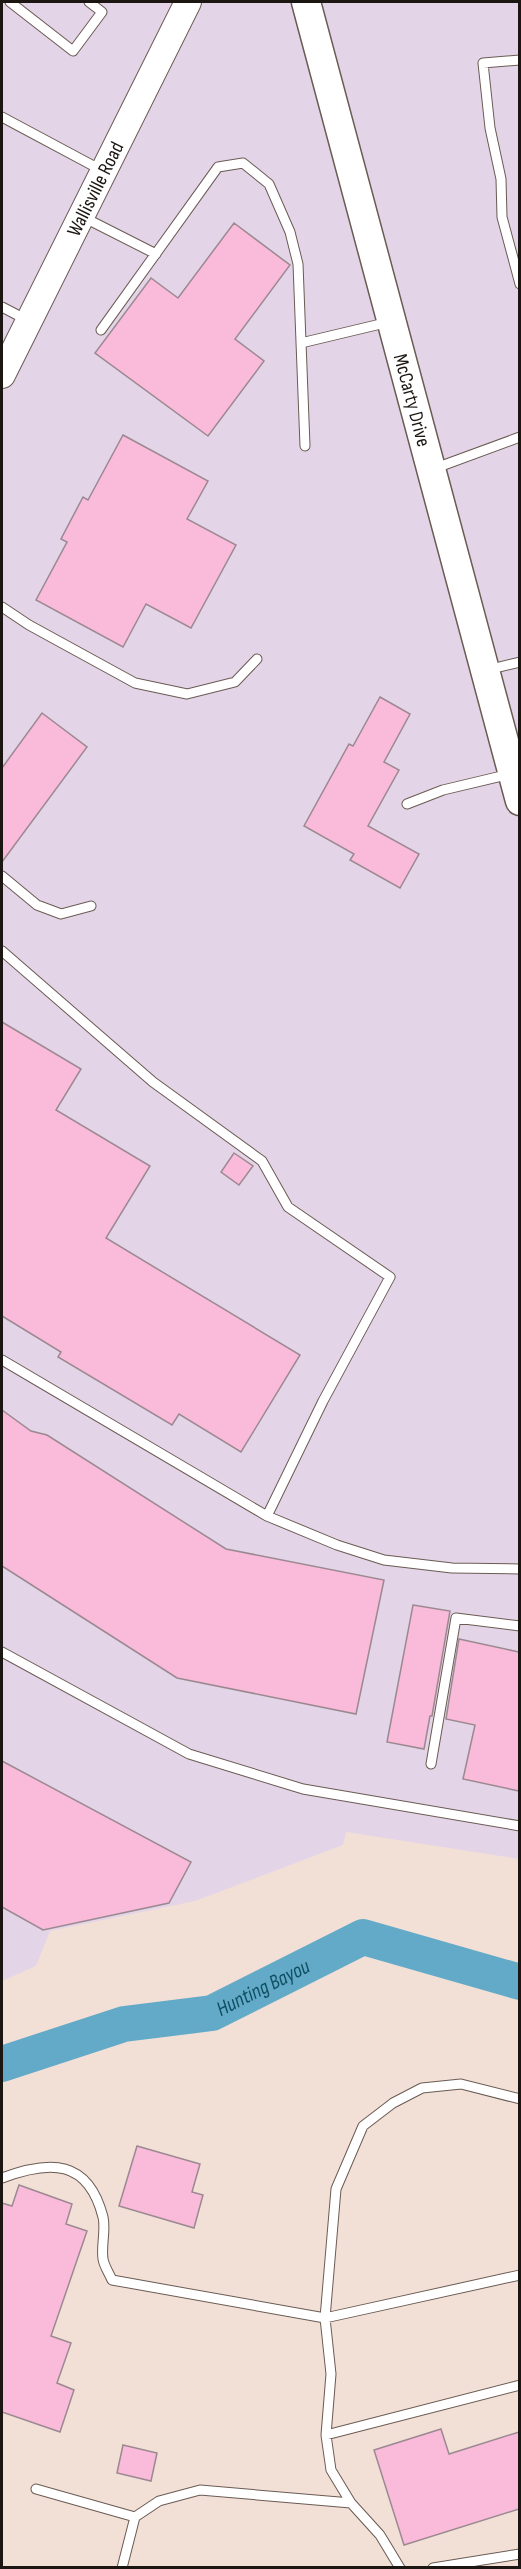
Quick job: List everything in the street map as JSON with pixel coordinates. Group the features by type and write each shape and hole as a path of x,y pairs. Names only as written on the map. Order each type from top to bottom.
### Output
{"main road":[{"name":"Wallisville Road","path":"2,375 188,2"},
{"name":"McCarty Drive","path":"306,2 517,793"}],"lane":[{"path":"10,2 73,51 102,12 89,2"},
{"path":"519,60 483,63 490,128 501,179 502,217 519,284"},
{"path":"2,117 104,171"},
{"path":"101,330 218,167 243,163 269,184 290,232 298,264 305,446"},
{"path":"81,216 156,254"},
{"path":"2,308 29,321"},
{"path":"301,343 391,322"},
{"path":"431,470 519,437"},
{"path":"2,607 29,625 135,683 187,694 235,682 257,658"},
{"path":"484,670 519,662"},
{"path":"407,804 443,790 517,793"},
{"path":"2,876 37,905 61,914 91,906"},
{"path":"2,951 153,1082 262,1161 288,1207 390,1277 323,1401 267,1516"},
{"path":"2,1360 267,1516 337,1545 384,1560 452,1568 519,1569"},
{"path":"431,1764 456,1618 519,1626"},
{"path":"2,1652 189,1754 303,1789 519,1826"},
{"path":"400,2568 381,2535 351,2503 331,2470 326,2435 331,2374 325,2318 336,2189 363,2126 393,2103 422,2088 461,2084 519,2099"},
{"path":"2,2178 30,2168 69,2169 91,2184 104,2218 103,2260 112,2280 325,2318 519,2275"},
{"path":"326,2435 519,2385"},
{"path":"36,2489 135,2517"},
{"path":"122,2568 135,2517 159,2501 200,2490 351,2503"},
{"path":"433,2568 519,2554"}],"shaded area":[{"path":"2,2 519,2 519,1859 346,1832 343,1845 195,1901 50,1931 36,1966 2,1981"}],"building":[{"path":"234,223 290,265 235,339 264,361 208,436 95,353 151,278 178,298"},
{"path":"123,435 208,481 187,519 236,545 191,628 146,604 123,647 36,600 67,542 61,539 83,497 88,500"},
{"path":"380,697 410,714 384,762 399,770 368,826 419,854 400,888 350,860 354,854 304,826 349,744 353,746"},
{"path":"42,713 87,747 2,862 2,768"},
{"path":"2,1022 81,1069 56,1110 150,1166 106,1238 300,1355 241,1452 179,1414 172,1425 58,1357 61,1352 2,1316"},
{"path":"234,1153 253,1166 239,1185 221,1172"},
{"path":"2,1410 31,1431 47,1435 226,1549 384,1580 356,1714 177,1678 2,1566"},
{"path":"413,1605 450,1611 424,1749 387,1742"},
{"path":"459,1639 519,1652 519,1791 463,1779 475,1725 446,1719"},
{"path":"2,1761 191,1862 169,1903 43,1930 2,1907"},
{"path":"137,2146 200,2164 192,2192 203,2195 194,2228 119,2206"},
{"path":"19,2185 72,2204 66,2224 87,2231 51,2336 71,2343 57,2383 74,2390 60,2432 2,2412 2,2203 12,2206"},
{"path":"441,2429 449,2454 519,2432 519,2509 404,2545 374,2450"},
{"path":"123,2445 157,2453 151,2481 117,2473"}],"waterway":[{"name":"Hunting Bayou","path":"2,2064 124,2024 212,2013 363,1937 520,1982"}]}
